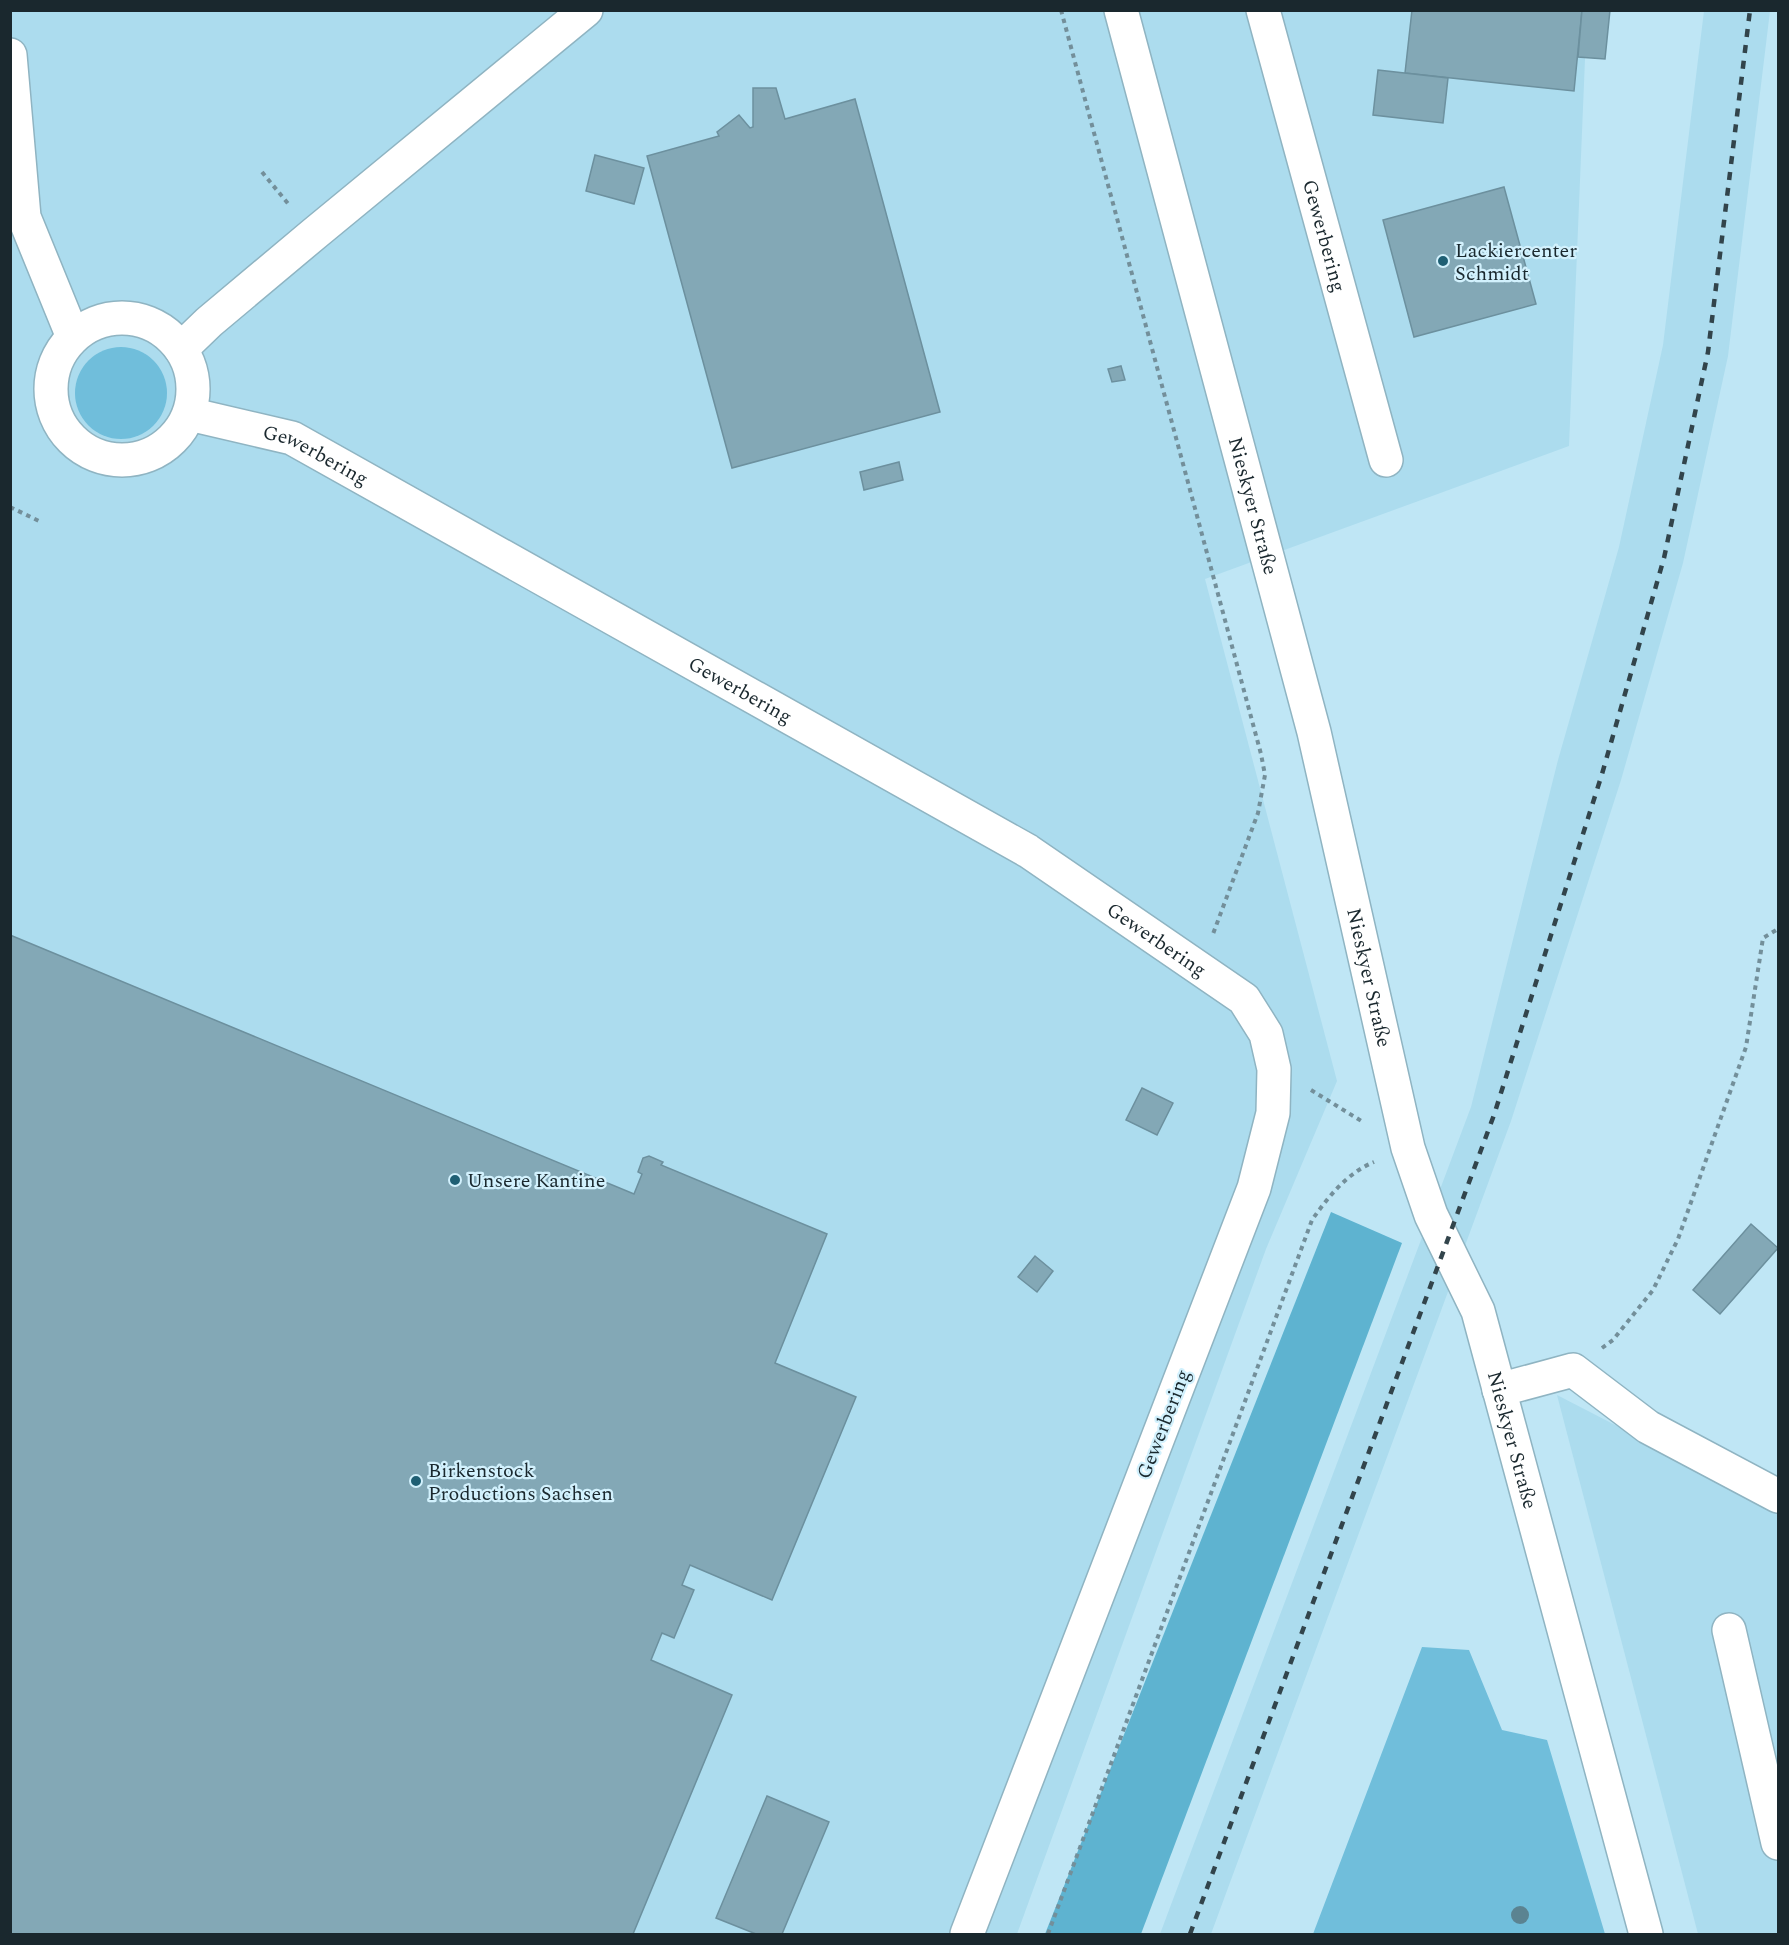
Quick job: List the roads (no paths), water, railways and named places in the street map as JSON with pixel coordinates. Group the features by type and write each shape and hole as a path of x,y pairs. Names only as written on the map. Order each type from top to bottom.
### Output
{"street":[{"path":"181,349 209,322 314,234 586,10"},
{"name":"Nieskyer Straße","path":"1121,10 1314,732 1408,1148 1431,1215 1478,1311 1646,1935"},
{"name":"Gewerbering","path":"1263,10 1386,460"},
{"path":"10,55 24,216 73,337"},
{"path":"117,318 141,321 164,332 181,349 190,369 194,392 189,414 180,431 167,445 133,460 114,460 95,455 75,443 60,425 52,402 51,379 58,356 73,337 93,324 117,318"},
{"name":"Gewerbering","path":"189,414 292,438 1028,851 1244,999 1266,1034 1274,1069 1274,1113 1254,1188 967,1935"},
{"path":"1499,1390 1573,1370 1648,1427 1779,1496"},
{"path":"1729,1630 1779,1842"}],"railway":[{"path":"1190,1934 1494,1115 1602,774 1664,558 1708,352 1750,10"}],"place":[{"name":"Lackiercenter Schmidt","path":"1443,261"},
{"name":"Unsere Kantine","path":"455,1180"},
{"name":"Birkenstock Productions Sachsen","path":"416,1481"}]}
